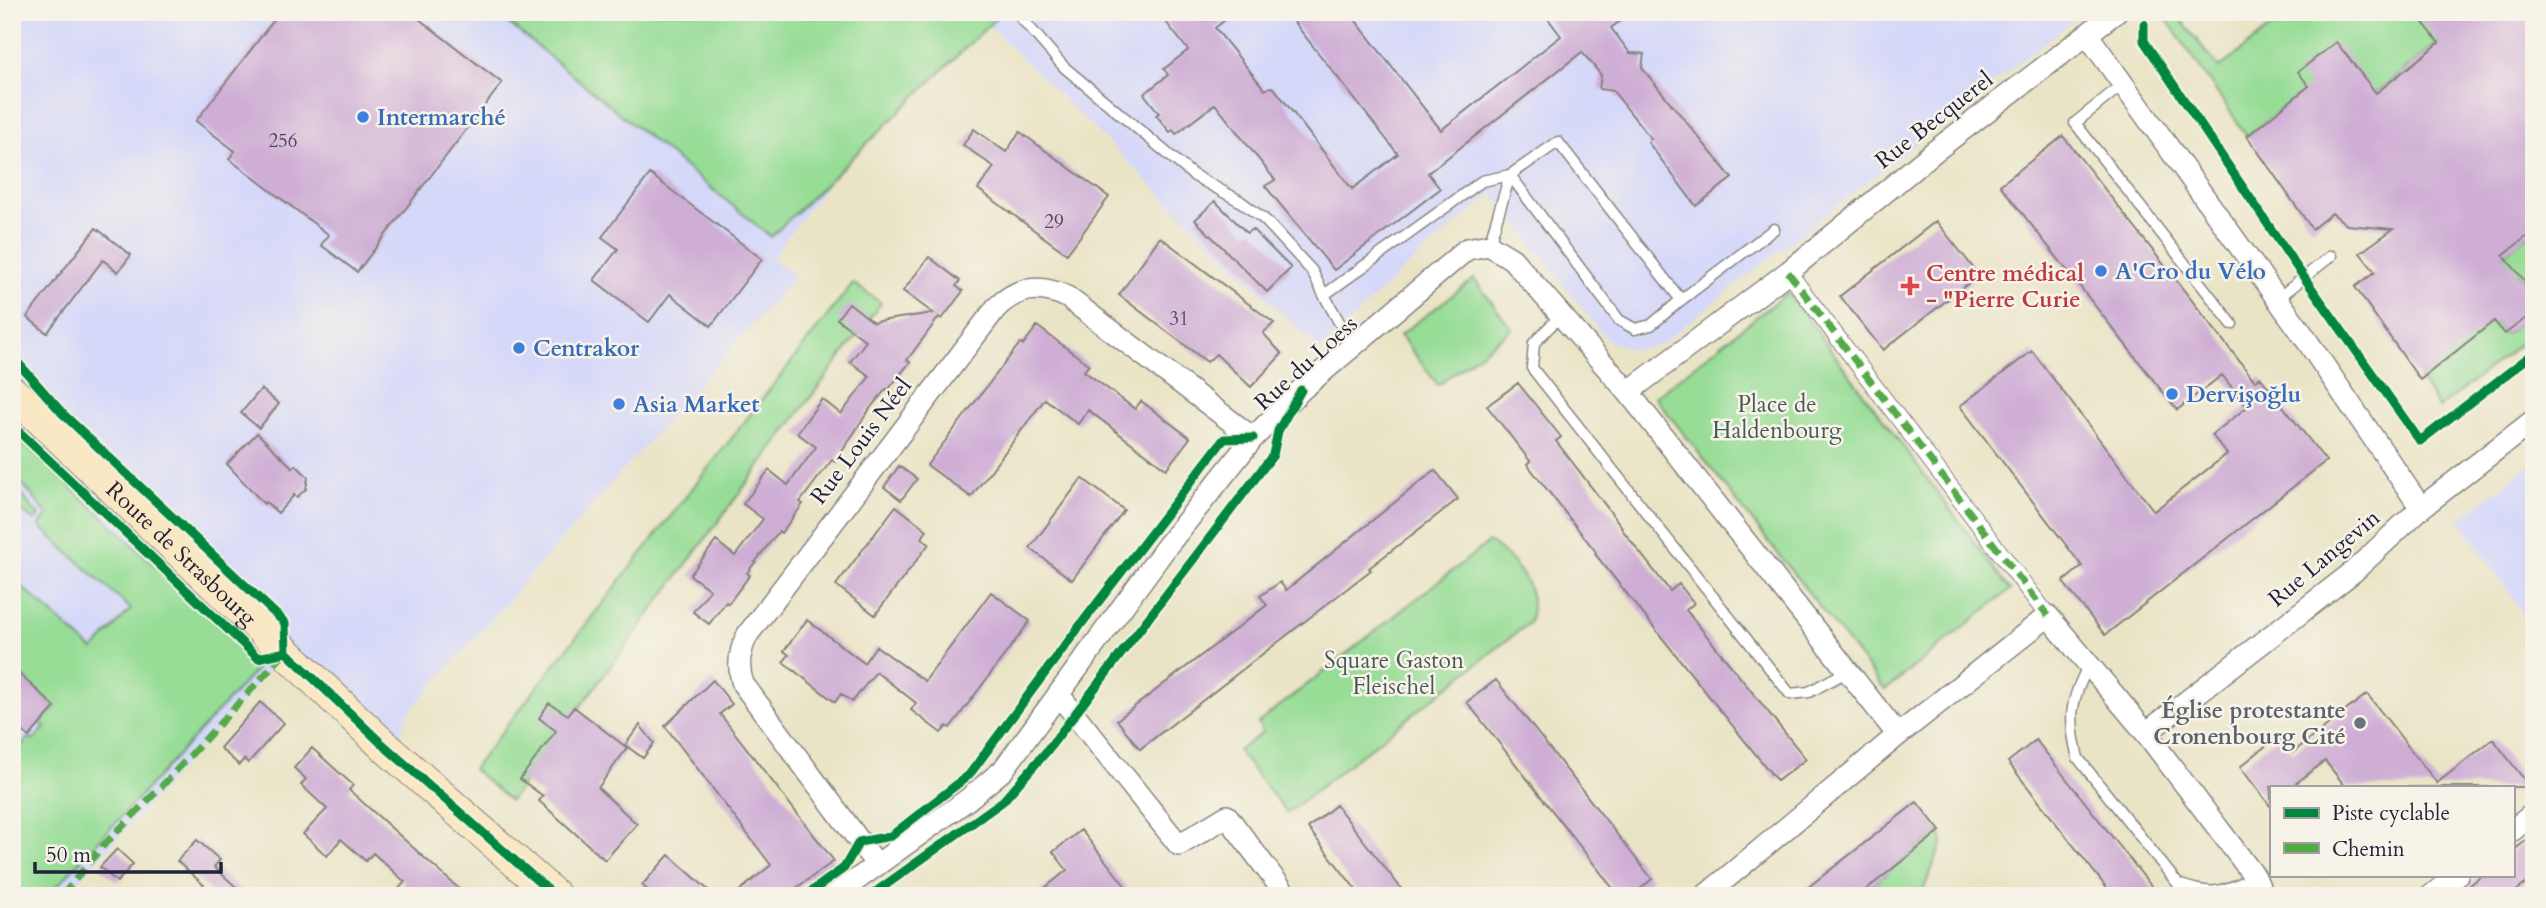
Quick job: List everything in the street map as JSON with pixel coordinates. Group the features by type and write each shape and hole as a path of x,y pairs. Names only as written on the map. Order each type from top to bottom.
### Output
{"main road":[{"name":"Route de Strasbourg","path":"12,392 381,743 555,896"}],"street":[{"name":"Rue Becquerel","path":"1788,272 1935,151 2116,12"},
{"path":"2087,34 2277,299 2421,508"},
{"path":"1489,245 1512,259 1628,392 1898,734"},
{"name":"Rue du Loess","path":"834,896 967,800 1003,770 1167,546 1254,438 1301,390 1467,249 1489,245"},
{"path":"1628,392 1788,272 2048,616 2146,733 2259,886"},
{"name":"Rue Louis Néel","path":"877,866 743,684 740,675 740,653 748,634 996,308 1016,292 1033,288 1067,297 1254,438"},
{"name":"Rue Langevin","path":"2146,733 2353,572 2421,508 2534,420"},
{"path":"1705,896 1898,734 2048,616"},
{"path":"1059,695 1179,845 1227,817 1287,896"},
{"path":"2514,829 2534,813"},
{"path":"2431,896 2456,876"}],"lane":[{"path":"1016,12 1064,67 1193,175 1240,201 1265,220 1312,271 1352,345"},
{"path":"2123,84 2075,123 2232,324"},
{"path":"1324,295 1482,181 1510,175 1558,142 1681,300"},
{"path":"1489,245 1510,175"},
{"path":"1510,175 1619,320 1635,329 1651,325 1774,229"},
{"path":"2277,299 2331,256"},
{"path":"1561,315 1534,343 1532,368 1790,694 1809,692 1848,671"},
{"path":"2089,665 2076,690 2072,708 2073,738 2078,758 2178,884 2202,893 2259,886"}],"shaded area":[{"path":"12,12 957,12 772,257 795,276 408,713 392,762 277,662 65,896 12,896"},
{"path":"975,12 2083,12 1660,345 1634,350 1607,340 1492,193 1402,271 1320,350"},
{"path":"2534,462 2534,629 2459,520"}],"green space":[{"path":"504,12 992,12 997,17 771,237 501,17"},
{"path":"2171,12 2192,12 2182,21 2219,68 2290,12 2415,12 2455,30 2360,105 2322,102 2297,96 2247,136 2165,17"},
{"path":"2534,231 2534,292 2518,273 2503,285 2488,266"},
{"path":"1474,279 1512,329 1438,385 1400,335"},
{"path":"853,283 881,303 510,801 473,769"},
{"name":"Place de Haldenbourg","path":"1788,292 2010,590 1885,690 1655,397"},
{"path":"2481,304 2505,334 2534,312 2534,333 2439,408 2420,380"},
{"path":"12,432 258,661 256,670 48,896 12,896 12,756 29,737 33,740 45,728 41,723 55,707 12,667 12,578 93,650 131,609 39,526 48,515 12,471"},
{"path":"12,484 39,516 34,521 12,502"},
{"name":"Square Gaston Fleischel","path":"1489,542 1517,567 1529,587 1532,611 1529,623 1287,813 1238,751 1263,732 1258,723"},
{"path":"1940,831 1943,841 1921,896 1858,896"}],"building":[{"name":"Intermarché","path":"280,12 410,12 502,83 357,272 321,245 329,235 229,159 235,151 196,121"},
{"path":"1158,12 1235,12 1215,28 1265,90 1274,88 1352,189 1398,154 1286,12 1349,12 1441,130 1561,36 1543,12 1632,12 1611,28 1630,53 1644,54 1642,68 1732,178 1696,206 1648,142 1651,139 1613,91 1599,89 1601,75 1582,52 1428,173 1440,189 1334,270 1265,186 1275,180 1215,104 1176,134 1173,130 1170,132 1156,115 1159,113 1144,94 1168,75 1164,69 1188,50"},
{"path":"2415,12 2534,12 2534,231 2503,255 2534,292 2534,312 2505,334 2494,321 2420,380 2355,287 2375,272 2360,253 2393,229 2347,225 2332,213 2312,229 2247,136 2309,86 2298,72 2336,42 2376,93 2439,43"},
{"path":"974,129 1006,152 1020,132 1109,197 1067,254 978,189 994,167 963,145"},
{"path":"2063,136 2255,381 2260,377 2326,461 2105,635 2063,582 2082,566 1960,406 2032,351 2154,511 2227,454 2212,435 2247,407 2222,375 2177,410 2000,185"},
{"path":"650,174 762,259 711,326 670,294 649,322 594,280 618,249 602,237"},
{"path":"1215,201 1247,233 1252,229 1291,268 1267,292 1195,220"},
{"name":"Centre médical - \"Pierre Curie","path":"1936,221 1979,275 1883,350 1840,296"},
{"path":"96,228 131,255 118,272 103,260 47,333 27,317"},
{"path":"1160,237 1274,323 1263,333 1282,354 1251,387 1216,354 1207,362 1119,295"},
{"path":"929,257 960,281 956,286 963,291 942,319 939,317 907,360 910,362 871,407 835,462 832,460 800,502 803,504 747,573 750,575 709,624 693,612 710,590 690,575 716,541 735,556 763,519 743,504 769,470 788,485 816,447 797,433 822,399 841,414 870,376 850,362 866,341 837,319 849,303 873,322 933,313 903,291"},
{"path":"1037,326 1089,365 1084,371 1135,409 1141,401 1190,438 1166,469 1088,410 1078,424 1045,399 971,497 927,465 1020,343 1023,345"},
{"path":"1518,383 1561,437 1556,441 1621,528 1670,591 1679,584 1694,603 1686,610 1806,759 1777,781 1595,554 1527,464 1530,461 1487,406"},
{"path":"261,389 279,404 259,428 241,413"},
{"path":"257,433 293,468 296,465 308,477 306,489 297,497 294,495 278,513 266,502 264,504 227,464"},
{"path":"899,466 917,479 901,500 884,487"},
{"path":"1435,470 1458,499 1140,749 1117,720 1267,605 1260,596 1280,582 1286,590"},
{"path":"1082,478 1124,510 1072,580 1030,548"},
{"path":"896,506 927,530 922,538 929,544 875,615 836,585"},
{"path":"991,592 1030,621 950,728 947,726 941,733 911,710 916,703 876,672 852,702 841,694 835,702 783,662 789,655 784,651 807,620 864,663 876,646 925,681"},
{"path":"12,667 55,707 29,737 12,721"},
{"path":"713,680 732,704 720,714 834,861 785,896 733,896 771,865 665,726"},
{"path":"1496,680 1652,879 1632,896 1619,896 1467,702"},
{"path":"2367,694 2437,783 2493,739 2530,787 2345,786 2325,761 2292,786 2270,786 2270,806 2240,767 2278,736 2292,753"},
{"path":"260,702 284,723 248,763 244,759 239,765 220,748"},
{"path":"549,703 568,715 574,707 627,748 598,788 637,824 605,860 539,801 543,796 520,779 556,731 539,718"},
{"path":"640,725 654,743 643,758 625,745"},
{"path":"2036,740 2159,896 2113,896 2008,762"},
{"path":"312,748 353,785 349,790 467,896 392,896 405,882 373,853 366,861 341,839 327,856 303,834 327,809 301,785 306,779 294,768"},
{"path":"1917,802 1940,831 1858,896 1797,896"},
{"path":"1336,805 1407,896 1361,896 1308,828"},
{"path":"1081,830 1133,896 1035,896 1067,870 1053,852"},
{"path":"2534,834 2534,877 2510,896 2456,896 2482,876 2514,876 2514,850"},
{"path":"197,840 220,860 214,867 246,896 216,896 177,861"},
{"path":"117,849 133,864 117,882 100,867"},
{"path":"669,855 715,896 654,896 642,885"}],"marked path":[{"path":"1788,272 2048,616"},
{"path":"62,896 100,849 284,654"}],"cycle path":[{"path":"2144,24 2144,41 2296,266 2420,441 2534,353"},
{"path":"12,356 63,414 285,623 286,652"},
{"path":"870,896 1003,801 1046,752 1273,455 1278,431 1301,390"},
{"path":"12,425 258,658 286,652"},
{"path":"805,896 844,868 859,842 891,836 969,775 1224,439 1253,438"},
{"path":"286,652 381,743 555,896"}],"place":[{"name":"Intermarché","path":"363,117"},
{"name":"A'Cro du Vélo","path":"2101,271"},
{"name":"Centre médical - \"Pierre Curie","path":"1910,286"},
{"name":"Centrakor","path":"519,348"},
{"name":"Dervişoğlu","path":"2172,394"},
{"name":"Asia Market","path":"619,404"},
{"name":"Église protestante Cronenbourg Cité","path":"2360,723"}]}
